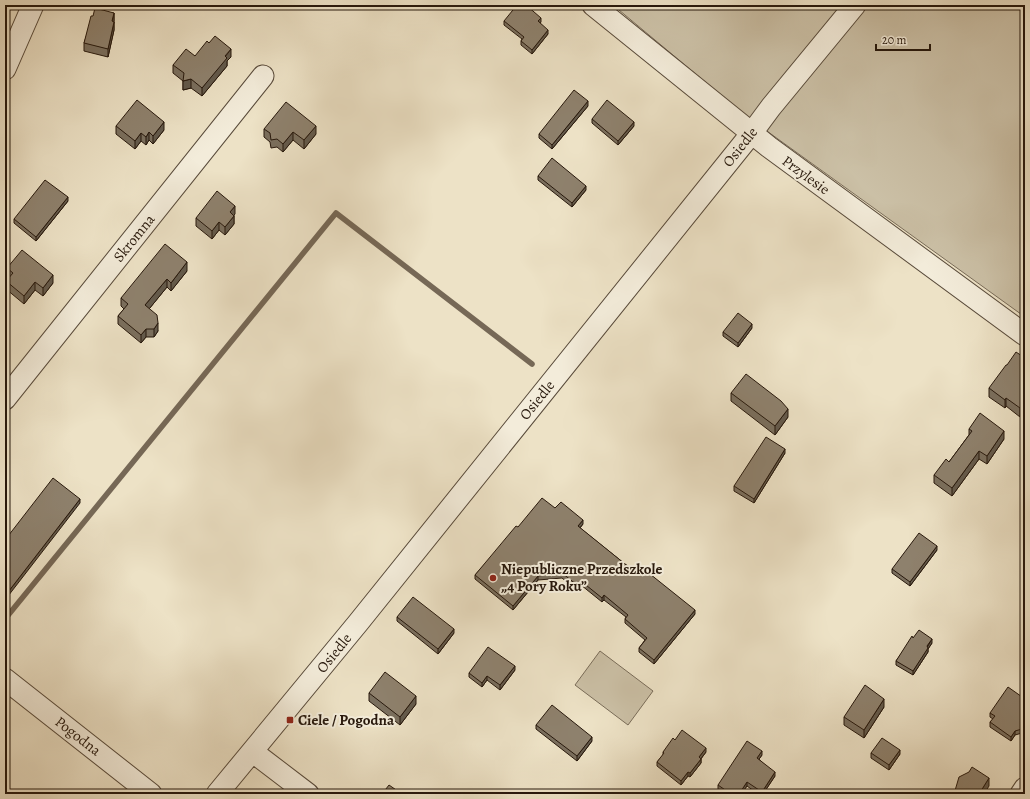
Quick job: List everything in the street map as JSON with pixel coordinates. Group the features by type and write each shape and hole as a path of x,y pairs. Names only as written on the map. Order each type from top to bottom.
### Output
{"street":[{"path":"5,69 33,5"},
{"name":"Przylesie","path":"593,5 751,134 1025,335"},
{"name":"Osiedle","path":"217,794 358,623 751,134 771,107 855,5"},
{"name":"Skromna","path":"5,399 263,76"},
{"name":"Pogodna","path":"5,678 151,794"},
{"path":"253,752 308,794"},
{"path":"1021,794 1025,788"}],"shaded area":[{"path":"613,5 1025,5 1025,317 746,116"},
{"path":"600,651 653,691 628,725 575,685"}],"building":[{"path":"517,5 526,5 541,18 538,21 548,30 532,50 521,41 524,37 504,21"},
{"path":"95,8 114,13 112,21 114,22 108,49 84,43 91,16 93,16"},
{"path":"215,36 231,49 225,56 227,58 202,88 191,79 183,81 184,73 173,65 186,49 195,56 207,41 209,43"},
{"path":"574,90 588,101 552,145 539,134"},
{"path":"137,100 164,122 153,136 149,132 146,137 141,133 135,141 116,126"},
{"path":"607,100 634,122 618,141 592,119"},
{"path":"286,102 316,126 304,140 293,132 283,144 277,139 271,140 270,133 264,129"},
{"path":"552,158 586,186 572,203 538,176"},
{"path":"45,180 68,197 36,237 14,219"},
{"path":"217,191 235,206 230,212 234,216 225,227 219,222 212,231 196,218"},
{"path":"165,244 187,262 171,283 167,279 145,305 157,315 158,323 154,329 146,329 141,335 118,316 128,304 121,298"},
{"path":"22,250 53,275 43,288 35,282 24,296 6,281 13,273 7,268"},
{"path":"738,313 752,324 738,343 723,332"},
{"path":"1016,352 1025,358 1025,370 1021,376 1025,379 1025,402 1020,408 1006,398 1005,400 989,388"},
{"path":"746,374 781,401 788,409 775,426 731,393"},
{"path":"980,413 1004,431 987,456 979,451 952,488 934,475 946,459 949,462 972,431 969,429"},
{"path":"766,437 785,449 754,499 734,486"},
{"path":"53,478 80,499 5,596 5,540"},
{"path":"542,498 555,508 561,502 583,520 578,526 635,572 640,566 695,610 654,660 639,648 647,638 625,619 628,615 604,595 602,598 581,581 577,585 562,573 538,576 513,606 475,575 516,526 518,527"},
{"path":"919,533 937,546 910,582 892,569"},
{"path":"413,597 454,629 438,649 397,617"},
{"path":"919,630 932,639 913,671 896,661 912,636 913,638"},
{"path":"488,647 515,666 500,685 487,676 482,683 469,673"},
{"path":"385,672 416,696 400,717 369,693"},
{"path":"865,685 884,699 864,730 844,717"},
{"path":"1008,687 1025,699 1025,716 1021,722 1022,729 1015,731 1011,737 990,722 995,716 990,713"},
{"path":"552,705 592,737 577,756 536,725"},
{"path":"682,730 706,748 699,757 701,759 690,773 688,772 681,781 657,762 673,738 675,740"},
{"path":"882,738 900,750 889,765 871,753"},
{"path":"747,741 762,751 757,758 775,772 762,792 747,782 739,794 731,794 718,785"},
{"path":"972,767 989,778 979,794 954,794 959,777 969,772"},
{"path":"389,785 402,794 382,794"},
{"path":"520,791 524,794 517,794"}],"waterway":[{"path":"5,619 336,213 532,364"}],"place":[{"name":"Niepubliczne Przedszkole „4 Pory Roku”","path":"493,578"},
{"name":"Ciele / Pogodna","path":"290,720"}]}
